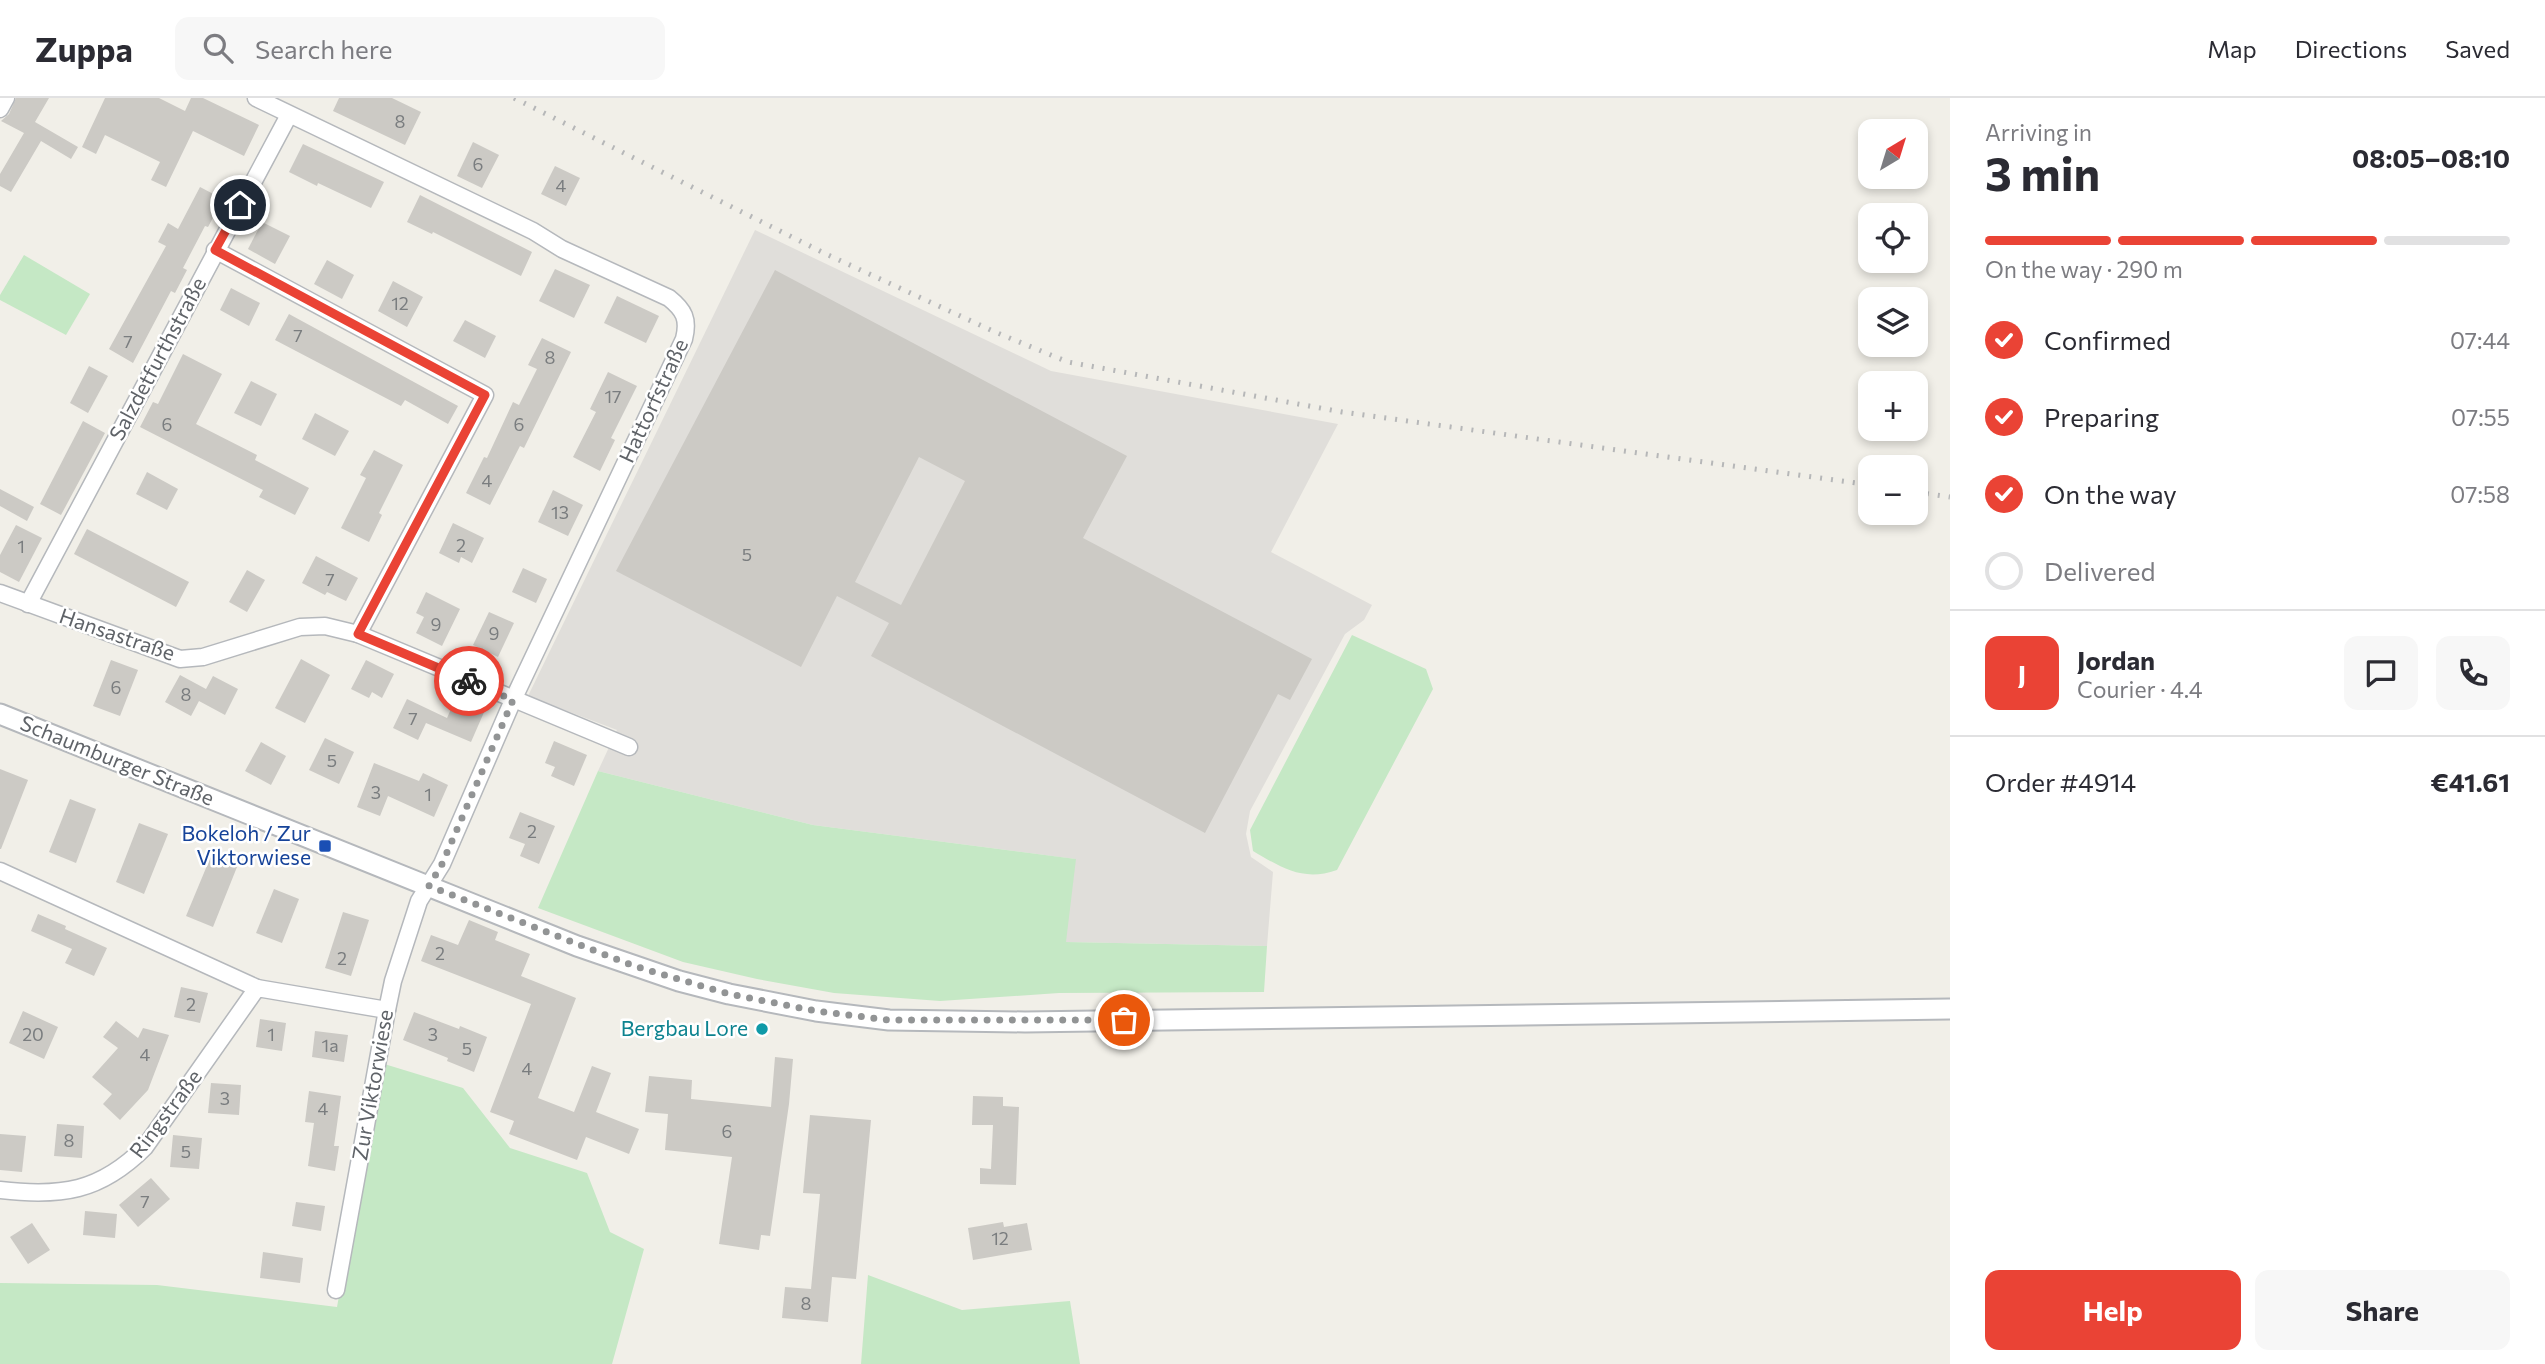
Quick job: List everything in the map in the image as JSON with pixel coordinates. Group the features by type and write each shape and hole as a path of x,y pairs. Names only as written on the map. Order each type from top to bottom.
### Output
{"street":[{"name":"Hattorfstraße","path":"256,98 533,231 562,249 669,298 682,309 687,328 513,700 442,864 429,886"},
{"name":"Salzdetfurthstraße","path":"28,604 289,114"},
{"path":"215,250 485,395 358,634"},
{"name":"Hansastraße","path":"0,593 180,659 203,657 300,627 325,626 358,634 629,747"},
{"name":"Schaumburger Straße","path":"0,715 577,946 645,970 729,994 816,1011 889,1020 1025,1022 1950,1009"},
{"path":"0,871 257,988 387,1010"},
{"name":"Zur Viktorwiese","path":"336,1290 393,981 419,901 429,886"},
{"name":"Ringstraße","path":"0,1190 36,1194 81,1189 106,1179 127,1165 145,1147 257,988"}],"shaded area":[{"path":"755,230 1051,371 1338,424 1271,552 1372,605 1364,620 1345,634 1250,811 1246,834 1251,857 1273,872 1267,946 1065,942 1075,859 813,825 598,771 617,730 528,696"}],"green space":[{"path":"24,255 90,294 66,335 0,300 0,295"},
{"path":"1352,635 1426,669 1433,689 1337,870 1303,874 1283,868 1253,851 1250,830"},
{"path":"598,771 813,825 1076,859 1066,942 1267,946 1264,992 1059,993 940,1001 834,993 683,962 538,908"},
{"path":"381,1063 463,1088 510,1148 587,1173 610,1232 644,1249 612,1364 0,1364 0,1283 157,1285 337,1307"},
{"path":"868,1275 962,1310 1070,1301 1080,1364 861,1364"}],"building":[{"path":"16,98 49,98 35,122 78,147 71,159 41,141 11,192 0,186 0,174 24,133 1,121 9,114"},
{"path":"105,98 159,98 185,111 191,98 203,98 259,125 244,156 193,131 166,187 151,180 160,162 105,135 96,154 82,147"},
{"path":"339,98 392,98 421,112 405,145 333,111"},
{"path":"473,142 499,155 482,188 457,176"},
{"path":"303,144 384,182 371,208 289,172"},
{"path":"555,166 580,178 566,206 541,194"},
{"path":"200,187 223,199 183,268 187,270 175,293 171,291 133,363 109,349 166,246 158,242 168,223 178,229"},
{"path":"420,195 532,252 521,276 407,222"},
{"path":"262,222 290,236 275,264 248,249"},
{"path":"327,260 354,275 342,299 314,284"},
{"path":"555,269 590,285 574,318 539,301"},
{"path":"775,270 1127,456 1083,538 1312,659 1290,700 1278,694 1205,833 871,656 889,623 837,596 801,667 616,571","holes":["919,457 965,481 901,605 855,582"]},
{"path":"393,281 423,297 407,327 378,311"},
{"path":"231,288 260,303 249,326 220,310"},
{"path":"617,296 659,316 646,343 604,323"},
{"path":"289,314 458,406 448,424 405,400 401,406 275,340"},
{"path":"465,320 496,336 485,358 453,341"},
{"path":"542,338 571,352 524,448 520,446 490,505 466,493 484,457 487,458 513,402 519,405 537,369 528,365"},
{"path":"183,354 222,374 196,424 257,455 255,460 309,488 295,515 259,497 263,490 140,427 153,402 158,404"},
{"path":"89,366 108,376 88,413 70,403"},
{"path":"608,372 637,386 611,438 615,440 600,471 573,457 596,412 590,409"},
{"path":"251,381 277,394 261,426 234,413"},
{"path":"315,413 349,431 335,456 302,439"},
{"path":"83,421 105,433 61,515 40,504"},
{"path":"374,450 403,465 379,513 382,515 369,542 341,528 366,478 360,475"},
{"path":"147,472 178,489 167,510 136,494"},
{"path":"0,489 34,507 27,521 0,506"},
{"path":"553,490 583,505 568,536 538,522"},
{"path":"453,523 484,538 472,563 461,557 459,563 439,553"},
{"path":"16,525 42,538 19,582 0,572 0,555"},
{"path":"87,529 189,582 176,607 74,554"},
{"path":"316,556 358,578 346,601 327,592 325,595 302,583"},
{"path":"523,568 547,579 536,603 512,592"},
{"path":"247,570 265,580 247,612 229,602"},
{"path":"426,592 460,609 442,646 416,633 424,617 416,613"},
{"path":"489,612 514,623 498,657 473,645"},
{"path":"301,659 330,675 305,723 275,708"},
{"path":"111,660 138,670 120,716 93,706"},
{"path":"366,660 394,674 382,698 372,692 369,698 351,689"},
{"path":"180,675 206,689 213,676 238,689 225,715 199,701 191,716 165,702"},
{"path":"456,698 485,710 471,742 426,723 418,740 393,728 407,699 447,718"},
{"path":"325,738 354,752 339,784 309,770"},
{"path":"554,741 587,755 574,786 551,776 555,767 545,763"},
{"path":"261,742 286,756 271,785 245,771"},
{"path":"374,763 419,781 423,773 448,785 434,817 388,796 380,816 357,807"},
{"path":"0,769 28,780 1,849 0,849"},
{"path":"70,799 96,809 76,863 49,852"},
{"path":"520,812 555,826 539,864 520,856 525,844 509,838"},
{"path":"139,823 168,834 144,894 116,882"},
{"path":"211,856 237,867 213,927 186,916"},
{"path":"274,889 299,899 282,943 256,933"},
{"path":"343,912 369,920 351,976 325,968"},
{"path":"38,914 107,948 94,976 65,963 72,949 31,931"},
{"path":"469,920 498,932 495,940 530,954 521,976 576,998 538,1098 574,1112 592,1066 611,1073 596,1112 639,1129 629,1154 586,1137 577,1160 509,1134 514,1121 490,1112 531,1004 421,961 431,935 458,945"},
{"path":"181,987 208,993 200,1023 174,1017"},
{"path":"23,1011 58,1027 44,1059 9,1043"},
{"path":"414,1012 487,1037 474,1072 403,1040"},
{"path":"260,1019 286,1023 282,1051 256,1047"},
{"path":"116,1021 138,1038 143,1028 169,1035 148,1090 120,1120 103,1104 112,1094 92,1077 118,1048 103,1037"},
{"path":"315,1031 348,1035 344,1062 312,1057"},
{"path":"775,1057 793,1059 770,1236 761,1235 759,1250 719,1244 732,1157 665,1150 668,1114 645,1112 649,1076 692,1080 691,1099 771,1107"},
{"path":"211,1083 241,1085 239,1115 208,1113"},
{"path":"309,1091 341,1096 334,1146 339,1146 335,1171 308,1166 314,1123 305,1122"},
{"path":"973,1096 1003,1097 1003,1106 1019,1107 1016,1185 980,1184 980,1168 991,1169 993,1125 972,1125"},
{"path":"810,1115 871,1120 856,1279 832,1277 828,1322 782,1318 785,1287 811,1289 820,1194 803,1193"},
{"path":"57,1124 84,1126 82,1158 54,1156"},
{"path":"0,1134 26,1136 22,1172 0,1170"},
{"path":"173,1135 202,1138 199,1169 170,1167"},
{"path":"151,1178 170,1199 138,1227 119,1205"},
{"path":"296,1202 325,1206 321,1231 292,1226"},
{"path":"85,1211 117,1214 115,1238 83,1235"},
{"path":"1003,1222 1004,1227 1027,1223 1032,1250 973,1260 968,1228"},
{"path":"32,1223 50,1250 28,1264 10,1237"},
{"path":"263,1252 303,1258 300,1283 260,1278"}],"railway":[{"path":"514,98 826,254 995,332 1068,362 1342,412 1858,483"},
{"path":"1928,494 1950,497"}],"way so far":[{"path":"469,681 513,700 442,864 429,886 577,946 679,981 816,1011 889,1020 1124,1020"}],"place":[{"name":"Bokeloh / Zur Viktorwiese","path":"325,846"},
{"name":"Bergbau Lore","path":"762,1029"}],"route":[{"path":"240,205 215,250 485,395 358,634 469,681"}]}
